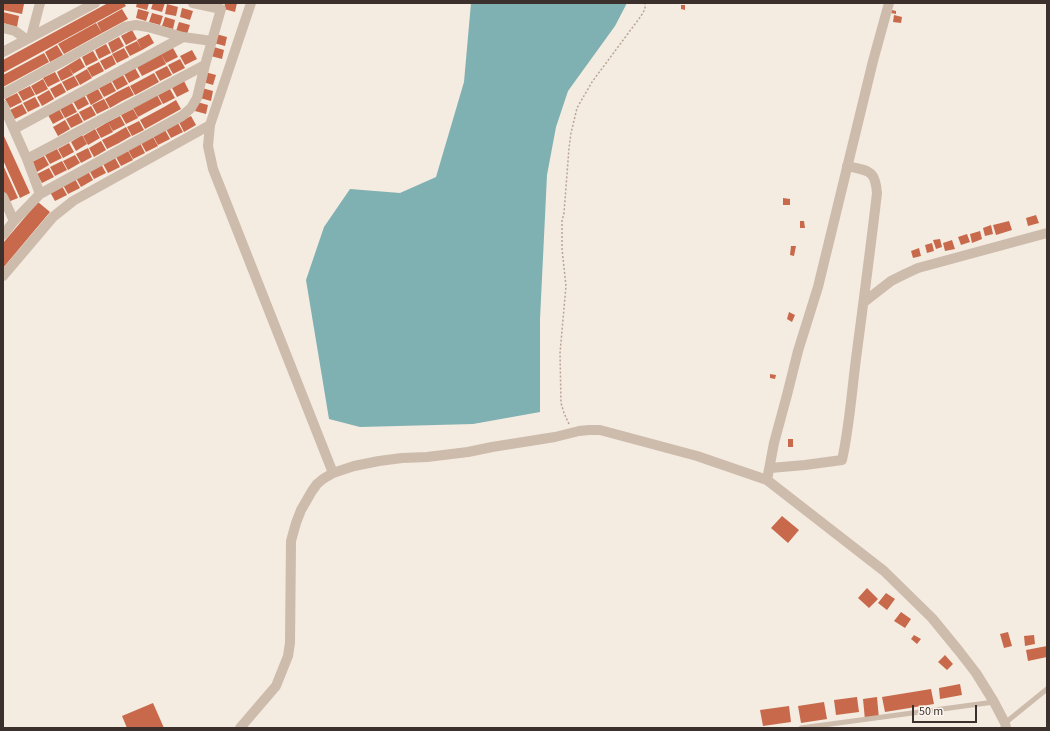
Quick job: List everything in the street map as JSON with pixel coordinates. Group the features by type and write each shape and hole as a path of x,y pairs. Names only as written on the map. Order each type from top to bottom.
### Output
{"street":[{"path":"29,38 40,3"},
{"path":"3,52 95,3"},
{"path":"3,235 14,221 40,194 182,116 191,108 197,98 222,6 193,3"},
{"path":"252,3 210,125 208,146 213,169 333,473"},
{"path":"767,480 774,443 798,351 818,287 873,61 889,3"},
{"path":"3,94 125,27 136,25 148,26 183,37 212,41"},
{"path":"3,28 29,38"},
{"path":"14,129 183,37"},
{"path":"27,159 205,64"},
{"path":"3,105 27,159 40,194"},
{"path":"3,276 53,217 73,201 210,125"},
{"path":"770,468 842,460 849,420 876,200 875,177 862,169 847,166"},
{"path":"3,197 14,221"},
{"path":"864,302 891,281 918,268 1047,233"},
{"path":"240,728 276,686 288,656 290,643 291,541 301,510 312,491 322,479 333,473 354,466 379,461 474,451 589,430 600,430 698,456 767,480 884,571 932,618 976,673 994,702 1005,725"}],"lane":[{"path":"1005,725 1047,689"},
{"path":"801,728 994,702"}],"path":[{"path":"579,431 567,422 561,403 560,353 566,286 562,249 562,221 571,133 577,108 592,82 641,16 645,9 645,3"}],"water":[{"path":"471,3 627,3 615,26 568,91 556,127 547,175 540,319 540,412 473,424 360,427 329,419 306,280 324,227 350,189 400,193 436,177 464,82"}],"building":[{"path":"3,3 24,4 22,14 3,10"},
{"path":"108,3 124,3 126,6 3,73 3,60"},
{"path":"137,3 149,3 147,10 136,7"},
{"path":"153,3 165,3 162,12 151,9"},
{"path":"225,3 237,3 235,12 224,9"},
{"path":"167,4 178,7 176,16 165,14"},
{"path":"681,5 685,5 685,10 681,9"},
{"path":"182,8 193,11 190,20 180,17"},
{"path":"122,9 128,19 102,33 97,23"},
{"path":"138,9 149,12 146,21 136,18"},
{"path":"892,10 896,11 896,14 891,13"},
{"path":"3,12 19,16 17,27 3,23"},
{"path":"152,13 163,16 160,25 149,22"},
{"path":"894,15 902,17 901,23 893,22"},
{"path":"165,17 175,20 173,29 162,26"},
{"path":"179,22 190,25 187,34 176,31"},
{"path":"96,23 102,33 64,54 58,44"},
{"path":"132,30 137,39 126,45 121,36"},
{"path":"149,34 154,43 142,50 137,40"},
{"path":"216,34 227,37 225,46 214,43"},
{"path":"119,37 124,46 112,53 108,43"},
{"path":"137,41 142,50 130,56 125,47"},
{"path":"106,44 111,53 99,59 95,50"},
{"path":"57,45 63,55 50,62 45,52"},
{"path":"214,47 224,50 222,59 211,56"},
{"path":"124,48 129,57 117,63 112,54"},
{"path":"173,48 178,57 166,63 161,54"},
{"path":"192,50 197,59 185,65 180,56"},
{"path":"93,51 98,60 86,66 82,57"},
{"path":"44,53 49,62 3,87 3,75"},
{"path":"161,54 166,64 142,76 137,67"},
{"path":"112,55 116,64 105,70 100,61"},
{"path":"80,58 85,67 73,74 69,67 73,75 61,81 57,72"},
{"path":"180,59 185,68 173,74 168,65"},
{"path":"99,62 104,71 92,77 87,68"},
{"path":"167,66 172,75 160,81 155,72"},
{"path":"135,68 140,77 129,83 124,74"},
{"path":"87,69 92,78 80,85 75,76"},
{"path":"55,72 60,81 48,87 43,78"},
{"path":"205,72 216,75 213,85 203,82"},
{"path":"154,73 159,82 135,95 130,86"},
{"path":"123,75 128,84 117,90 112,81"},
{"path":"74,76 79,85 67,91 62,82"},
{"path":"43,79 48,89 36,95 31,86"},
{"path":"184,81 189,91 177,97 172,88"},
{"path":"111,82 116,91 104,97 99,88"},
{"path":"61,83 66,92 55,98 50,89"},
{"path":"30,86 35,95 23,101 18,92"},
{"path":"129,86 134,95 122,101 117,92"},
{"path":"202,88 213,91 211,101 200,98"},
{"path":"98,89 103,98 91,105 86,95"},
{"path":"170,89 175,98 163,104 158,95"},
{"path":"49,90 54,99 42,106 37,97"},
{"path":"117,92 122,101 110,108 105,99"},
{"path":"17,93 22,102 10,108 5,99"},
{"path":"84,95 89,104 78,110 73,101"},
{"path":"157,95 162,104 138,117 133,108"},
{"path":"35,97 40,106 28,112 23,103"},
{"path":"104,99 109,108 97,114 92,105"},
{"path":"176,100 181,109 145,129 140,120"},
{"path":"197,102 208,105 206,114 195,111"},
{"path":"72,103 77,112 65,118 60,109"},
{"path":"22,104 27,113 15,119 10,110"},
{"path":"91,106 96,115 84,121 79,112"},
{"path":"59,109 64,118 53,124 48,115"},
{"path":"133,109 138,118 126,124 121,115"},
{"path":"78,113 83,122 71,128 66,119"},
{"path":"120,116 125,125 113,131 108,122"},
{"path":"191,116 196,125 184,132 179,122"},
{"path":"65,120 70,129 58,136 53,127"},
{"path":"139,121 144,130 132,136 127,127"},
{"path":"108,122 113,132 101,138 96,129"},
{"path":"178,123 183,132 171,138 166,129"},
{"path":"126,127 131,136 119,143 114,134"},
{"path":"95,129 100,138 88,145 83,136"},
{"path":"165,130 170,139 158,145 153,136"},
{"path":"3,134 30,193 20,198 3,160"},
{"path":"114,134 119,143 107,149 102,140"},
{"path":"82,135 87,144 76,151 71,142"},
{"path":"153,137 158,146 146,152 141,143"},
{"path":"101,141 106,150 94,157 89,148"},
{"path":"69,143 74,152 63,158 58,149"},
{"path":"140,143 145,153 133,159 128,150"},
{"path":"88,148 92,157 81,163 76,154"},
{"path":"57,149 62,158 50,164 45,155"},
{"path":"128,151 133,160 121,166 116,157"},
{"path":"75,155 80,163 68,170 63,161"},
{"path":"44,156 49,165 37,172 32,162"},
{"path":"115,158 120,167 108,173 103,164"},
{"path":"62,161 67,170 55,176 50,167"},
{"path":"101,164 106,173 94,179 89,170"},
{"path":"3,165 18,198 8,202 3,191"},
{"path":"49,168 54,177 42,183 37,174"},
{"path":"88,171 93,180 81,187 76,178"},
{"path":"75,179 80,188 68,194 63,185"},
{"path":"62,186 67,195 55,201 50,192"},
{"path":"783,198 790,199 790,205 783,205"},
{"path":"38,202 50,212 3,268 3,243"},
{"path":"1036,215 1039,223 1028,226 1026,218"},
{"path":"800,221 804,221 805,228 800,228"},
{"path":"1009,221 1012,230 996,235 993,225"},
{"path":"991,225 993,234 985,236 983,228"},
{"path":"980,231 982,239 972,243 970,234"},
{"path":"967,234 970,242 961,245 958,237"},
{"path":"940,239 942,247 936,249 933,240"},
{"path":"952,240 955,249 945,251 943,243"},
{"path":"932,243 934,251 927,253 925,245"},
{"path":"791,246 796,246 794,256 790,255"},
{"path":"919,248 921,256 913,258 911,251"},
{"path":"789,312 795,315 792,322 787,319"},
{"path":"770,374 776,375 775,379 770,378"},
{"path":"788,439 793,439 793,447 788,447"},
{"path":"782,516 799,530 788,543 771,528"},
{"path":"867,588 878,599 869,608 858,598"},
{"path":"886,593 895,599 887,610 878,603"},
{"path":"901,612 911,619 905,628 894,621"},
{"path":"1008,632 1012,646 1004,648 1000,634"},
{"path":"914,635 921,639 917,644 911,639"},
{"path":"1034,635 1035,644 1025,646 1024,636"},
{"path":"1047,646 1047,657 1028,661 1026,650"},
{"path":"945,655 953,664 947,670 938,662"},
{"path":"960,684 962,695 940,699 939,688"},
{"path":"931,689 934,704 885,712 882,697"},
{"path":"857,697 859,712 836,715 834,700"},
{"path":"877,697 879,719 865,720 863,699"},
{"path":"824,702 827,719 801,723 798,706"},
{"path":"153,703 164,728 127,728 122,716"},
{"path":"789,706 791,722 763,726 760,710"}]}
